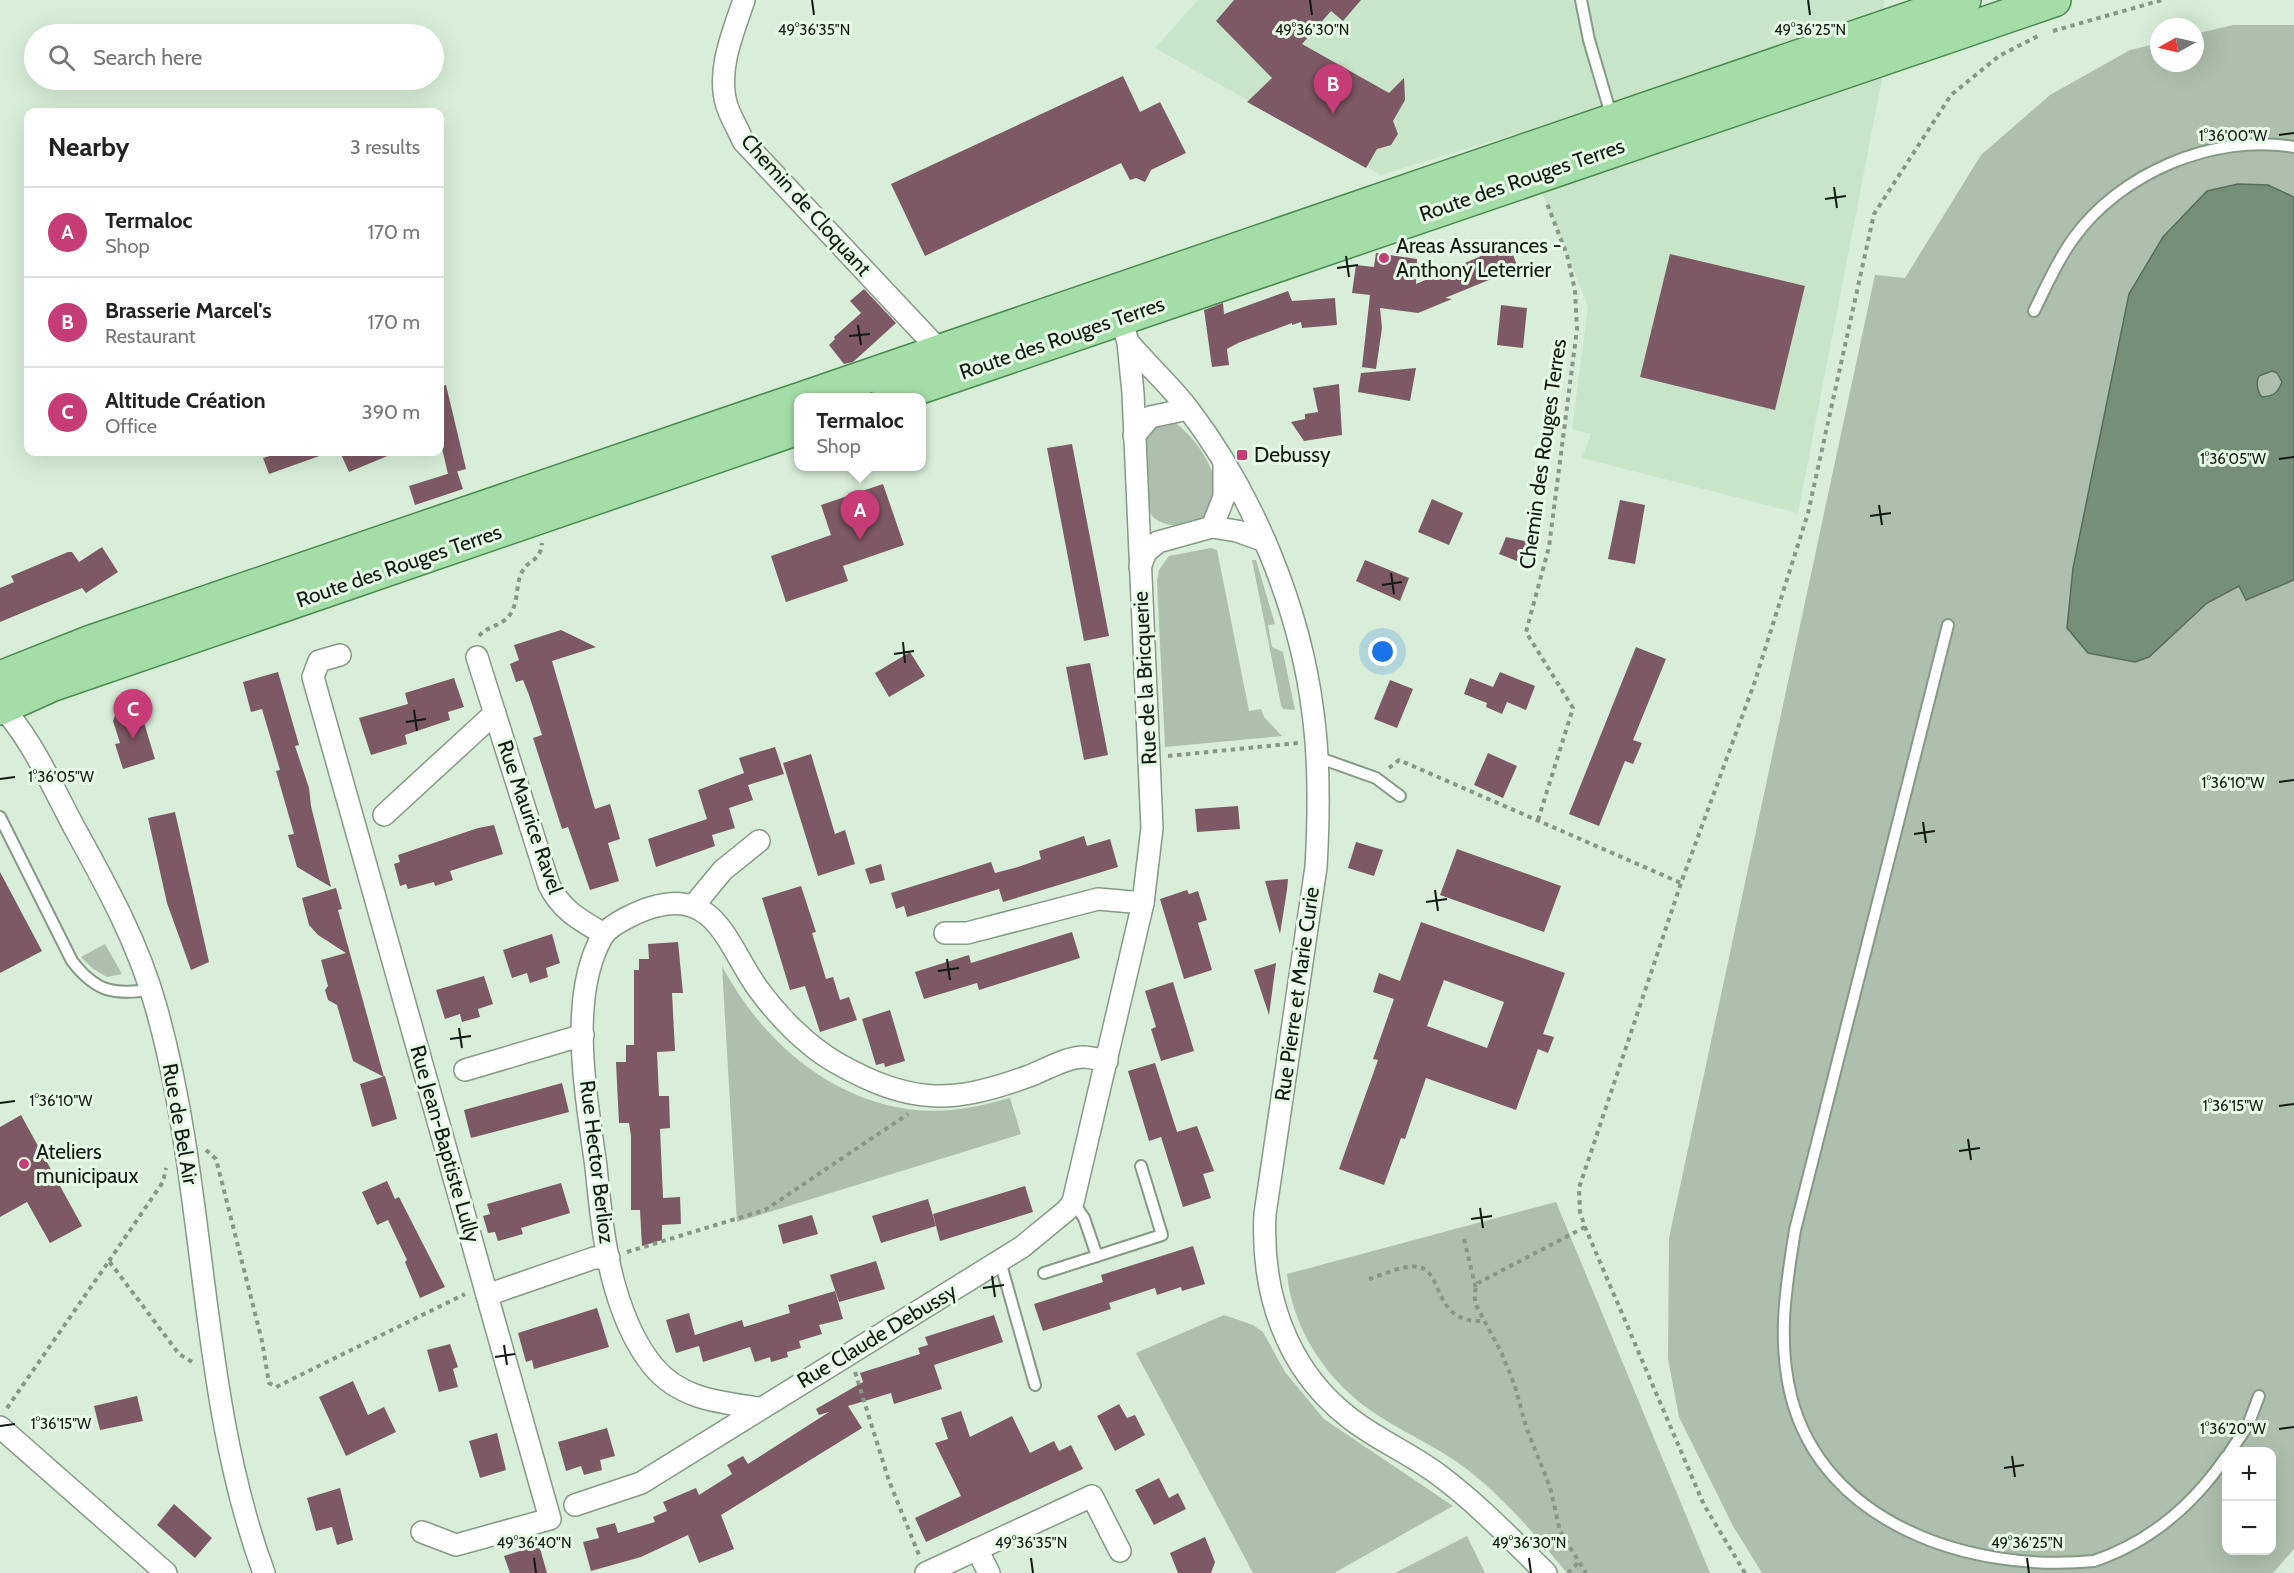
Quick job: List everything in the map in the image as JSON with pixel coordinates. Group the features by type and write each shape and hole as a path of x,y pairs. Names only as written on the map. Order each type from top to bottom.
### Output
{"main road":[{"name":"Route des Rouges Terres","path":"819,393 941,352 1120,318 1613,121 1964,0"},
{"name":"Route des Rouges Terres","path":"902,393 1536,175 2052,16"},
{"name":"Route des Rouges Terres","path":"1,699 91,642 794,400"},
{"name":"Route des Rouges Terres","path":"1,699 61,682 794,429"}],"street":[{"name":"Chemin de Cloquant","path":"744,0 726,57 724,74 727,105 743,141 941,352"},
{"name":"Rue Pierre et Marie Curie","path":"1120,318 1188,409 1223,462 1265,541 1305,666 1317,749 1319,813 1316,867 1265,1214 1264,1243 1267,1283 1276,1314 1303,1368 1321,1392 1347,1417 1437,1473 1466,1496 1546,1573"},
{"name":"Rue de la Bricquerie","path":"1107,1061 1143,903 1152,828 1134,436 1120,318"},
{"path":"1134,436 1150,417 1188,409"},
{"path":"1212,527 1224,497 1223,462"},
{"path":"1137,507 1148,521 1158,528 1180,535"},
{"path":"1140,567 1146,552 1158,542 1212,527 1238,531 1265,541"},
{"name":"Rue Jean-Baptiste Lully","path":"340,655 319,660 313,676 480,1293 550,1519 456,1545 422,1532"},
{"name":"Rue Maurice Ravel","path":"477,657 549,885 556,900 571,915 604,934"},
{"name":"Rue de Bel Air","path":"1,699 32,750 118,906 151,990 171,1065 186,1151 216,1361 239,1488 264,1573"},
{"name":"Rue Maurice Ravel","path":"384,815 495,713"},
{"path":"694,905 723,870 759,841"},
{"path":"945,933 967,933 1098,899 1143,903"},
{"path":"604,934 635,913 658,905 694,905 711,915 773,1008 831,1060 866,1078 932,1098 961,1097 985,1091 1083,1057 1107,1061 1073,1202"},
{"name":"Rue Hector Berlioz","path":"604,934 591,962 585,995 583,1035 586,1088 609,1258 615,1286 638,1344 653,1366 670,1383 687,1393 709,1401 758,1408"},
{"path":"465,1070 583,1035"},
{"name":"Rue Claude Debussy","path":"575,1505 641,1483 758,1408 1022,1247 1068,1210 1073,1202"},
{"path":"480,1293 594,1258 609,1258"},
{"path":"2,1419 166,1573"},
{"path":"926,1573 1092,1496 1120,1551"},
{"path":"977,1549 989,1573"}],"lane":[{"path":"1581,0 1589,40 1613,121"},
{"path":"2034,311 2073,238 2110,200 2147,173 2194,155 2240,146 2294,147"},
{"path":"1903,1541 1871,1519 1841,1491 1810,1445 1791,1397 1783,1329 1785,1290 1795,1230 1948,625"},
{"path":"1317,749 1376,778 1400,795"},
{"path":"0,817 72,961 82,974 110,991 126,993 151,990"},
{"path":"1044,1273 1162,1235 1142,1166"},
{"path":"1073,1202 1084,1218 1097,1256"},
{"path":"1000,1261 1035,1385"},
{"path":"2233,1447 2248,1425 2259,1396"},
{"path":"2016,1572 2037,1572 2093,1562 2139,1541 2180,1513 2209,1482 2222,1463"}],"path":[{"path":"2052,16 2162,0"},
{"path":"1745,1573 1725,1544 1704,1505 1585,1227 1580,1212 1579,1188 1680,883 1754,684 1808,513 1874,214 1951,95 1999,56 2040,35"},
{"name":"Chemin des Rouges Terres","path":"1536,175 1567,255 1575,290 1576,329 1549,547 1526,632 1573,708 1538,820"},
{"path":"477,657 479,635 503,623 511,614 521,573 535,561 540,553"},
{"path":"1149,758 1317,749"},
{"path":"1376,778 1400,760 1680,883"},
{"path":"609,1258 765,1210 932,1098"},
{"path":"2,1419 163,1182 170,1154 200,1148 209,1151 216,1160 262,1341 269,1383 276,1387 480,1293"},
{"path":"1476,1290 1478,1283 1585,1227"},
{"path":"1464,1239 1476,1290 1476,1305 1482,1321 1502,1354 1515,1386 1526,1427 1550,1487 1560,1531 1586,1573"},
{"path":"110,1261 178,1354 194,1363 216,1361"},
{"path":"1368,1279 1412,1266 1422,1267 1429,1274 1449,1310 1470,1321 1482,1321"},
{"path":"850,1354 889,1481 926,1573"},
{"path":"1568,1573 1578,1563"}],"shaded area":[{"path":"1198,0 1884,0 1882,79 1798,513 1582,458 1591,434 1572,429 1588,306 1518,133 1381,175 1155,48"},
{"path":"2233,25 2294,25 2294,1549 2273,1573 1762,1573 1733,1526 1679,1417 1668,1359 1669,1238 1875,275 1905,278 1981,155 2050,95 2130,50 2150,45 2150,72 2204,72 2204,32"},
{"path":"2238,184 2268,185 2294,197 2294,580 2246,600 2239,586 2207,603 2149,657 2135,662 2088,653 2067,628 2073,568 2129,294 2163,237 2207,191","holes":["2272,371 2277,373 2282,382 2279,389 2273,395 2262,397 2258,387 2259,376"]},
{"path":"1172,421 1196,444 1213,476 1216,497 1213,507 1203,522 1184,525 1165,524 1154,518 1150,512 1144,474 1147,436 1155,426"},
{"path":"1211,548 1217,550 1249,711 1261,709 1264,717 1282,736 1165,747 1157,581 1159,570 1169,556"},
{"path":"1252,560 1256,560 1275,624 1268,625 1272,647 1283,652 1295,710 1283,709 1281,705"},
{"path":"105,944 122,974 107,977 93,969 81,957"},
{"path":"722,966 740,997 762,1025 788,1051 816,1073 847,1091 880,1103 915,1110 952,1110 1010,1098 1021,1134 737,1222"},
{"path":"1556,1202 1710,1573 1567,1573 1508,1506 1482,1481 1456,1461 1376,1414 1348,1392 1322,1363 1302,1329 1290,1293 1287,1274"},
{"path":"1224,1315 1253,1325 1263,1332 1285,1372 1324,1419 1453,1506 1334,1573 1253,1573 1136,1353"},
{"path":"1467,1536 1485,1573 1395,1573"}],"building":[{"path":"1234,0 1361,0 1343,21 1331,11 1302,44 1389,93 1404,78 1405,100 1393,121 1398,134 1391,145 1377,149 1366,168 1247,102 1272,78 1216,21"},
{"path":"1123,76 1140,112 1160,102 1186,153 1151,170 1145,182 1136,178 1130,180 1121,163 925,256 891,184"},
{"path":"1509,244 1518,268 1445,298 1452,299 1418,313 1380,308 1382,328 1376,369 1362,367 1370,295 1352,293 1356,265 1374,267 1376,253 1417,259 1416,284"},
{"path":"1670,254 1805,286 1775,410 1640,377"},
{"path":"864,289 896,323 853,362 844,364 829,345 835,339 834,337 861,313 850,301"},
{"path":"1288,291 1292,301 1335,298 1337,325 1302,328 1301,322 1292,325 1292,323 1227,349 1229,365 1212,367 1204,310 1223,303 1224,314"},
{"path":"1501,305 1527,308 1523,348 1497,345"},
{"path":"1416,368 1410,401 1358,392 1361,373"},
{"path":"1339,384 1342,435 1304,441 1291,422 1305,419 1305,414 1318,412 1313,388"},
{"path":"444,385 446,385 466,469 448,474 444,456"},
{"path":"1072,444 1109,636 1084,641 1047,448"},
{"path":"270,456 319,456 269,474 263,458"},
{"path":"342,456 387,456 349,472"},
{"path":"457,471 463,489 415,505 409,486"},
{"path":"883,484 904,545 843,566 848,581 786,602 771,556 831,535 821,505"},
{"path":"1432,499 1463,513 1449,545 1418,532"},
{"path":"1620,500 1645,505 1635,564 1608,559"},
{"path":"1506,537 1530,542 1522,563 1499,554"},
{"path":"102,547 118,572 86,593 82,588 0,622 0,588 14,582 11,576 68,552 72,552 79,562"},
{"path":"1365,560 1409,578 1400,601 1356,581"},
{"path":"561,630 596,647 552,661 595,809 610,804 620,839 608,843 619,881 590,890 568,827 562,829 533,738 542,735 529,695 523,680 516,682 510,664 519,660 514,645"},
{"path":"1636,647 1666,659 1633,740 1642,743 1633,764 1625,761 1599,826 1569,814"},
{"path":"910,652 925,676 889,697 875,673"},
{"path":"1090,663 1108,755 1084,760 1066,667"},
{"path":"278,672 299,745 295,746 309,788 311,806 331,887 297,867 288,835 294,834 276,771 280,770 262,709 251,712 243,682"},
{"path":"1500,672 1535,686 1526,710 1507,702 1502,714 1486,707 1487,703 1464,694 1470,678 1493,687"},
{"path":"454,678 464,707 448,712 450,720 405,735 407,744 371,755 359,718 408,704 405,693"},
{"path":"1390,680 1413,689 1397,728 1374,719"},
{"path":"139,706 155,759 123,769 115,744 120,743 113,721 116,713"},
{"path":"775,747 784,774 748,785 753,800 729,808 735,828 712,835 715,846 656,867 648,839 707,819 698,790 744,773 739,758"},
{"path":"1488,753 1517,766 1503,798 1474,785"},
{"path":"811,754 835,834 845,830 855,864 818,876 783,763"},
{"path":"1238,806 1240,829 1197,832 1195,809"},
{"path":"175,812 209,962 191,970 167,903 148,818"},
{"path":"494,825 503,854 450,871 453,880 435,886 434,882 408,889 406,884 400,886 394,864 400,862 398,855 478,828"},
{"path":"1084,836 1087,846 1110,839 1118,867 1003,902 999,889 907,917 904,906 896,909 891,893 991,862 995,873 1018,867 1041,859 1039,851"},
{"path":"1356,842 1383,850 1374,876 1348,868"},
{"path":"1457,849 1561,886 1544,932 1440,895"},
{"path":"881,864 885,880 870,884 865,869"},
{"path":"0,872 42,951 0,973"},
{"path":"1288,879 1287,890 1280,934 1265,881"},
{"path":"801,886 816,932 812,933 826,979 833,977 840,1000 849,997 857,1020 820,1032 805,986 790,990 762,898"},
{"path":"336,888 342,909 338,910 384,1077 353,1061 337,1005 328,1000 325,990 328,986 321,960 346,953 318,935 309,925 302,898"},
{"path":"1187,890 1189,894 1198,891 1207,920 1198,923 1212,970 1184,979 1160,899"},
{"path":"1421,922 1565,973 1543,1034 1554,1037 1548,1053 1538,1049 1516,1110 1426,1078 1405,1139 1401,1138 1384,1185 1339,1169 1378,1060 1373,1059 1394,999 1373,992 1379,973 1400,981","holes":["1444,980 1504,1002 1487,1048 1427,1026"]},
{"path":"1072,932 1080,958 979,990 977,983 924,999 915,972 969,955 971,963"},
{"path":"552,934 560,963 546,968 548,977 530,983 527,973 512,978 503,950"},
{"path":"678,942 683,993 672,993 675,1051 657,1052 659,1096 669,1096 670,1128 660,1129 663,1198 680,1197 681,1224 662,1225 662,1240 642,1246 640,1210 631,1210 631,1136 629,1123 619,1123 616,1062 626,1062 626,1045 634,1045 634,970 639,970 639,959 649,959 648,944"},
{"path":"1276,963 1269,1015 1254,970"},
{"path":"484,976 493,1004 478,1009 480,1017 462,1022 460,1014 445,1019 436,990"},
{"path":"1173,982 1194,1051 1161,1061 1151,1029 1156,1027 1145,991"},
{"path":"890,1010 905,1061 885,1067 884,1063 876,1065 862,1019"},
{"path":"1155,1063 1177,1132 1197,1126 1214,1171 1203,1174 1211,1198 1183,1207 1161,1137 1149,1141 1128,1071"},
{"path":"385,1076 397,1119 372,1127 360,1084"},
{"path":"562,1083 569,1112 471,1138 464,1110"},
{"name":"Ateliers municipaux","path":"21,1115 82,1226 50,1243 27,1202 0,1217 0,1127"},
{"path":"387,1181 395,1199 399,1197 445,1287 420,1298 405,1262 407,1260 388,1220 377,1225 362,1192"},
{"path":"561,1183 570,1213 521,1228 523,1234 498,1241 495,1232 488,1233 483,1216 490,1214 487,1204"},
{"path":"1025,1186 1033,1212 940,1241 933,1214"},
{"path":"928,1199 936,1226 881,1243 872,1216"},
{"path":"812,1215 818,1234 783,1244 778,1225"},
{"path":"1193,1246 1205,1284 1182,1291 1181,1287 1157,1295 1155,1288 1109,1303 1111,1309 1043,1331 1034,1304 1103,1282 1101,1275"},
{"path":"876,1261 885,1289 839,1302 830,1275"},
{"path":"835,1291 843,1319 819,1325 822,1334 799,1341 801,1348 787,1352 788,1357 771,1362 770,1357 755,1362 750,1347 703,1362 699,1346 676,1353 666,1320 689,1313 695,1335 742,1320 744,1327 790,1313 788,1305"},
{"path":"597,1308 609,1347 534,1369 532,1360 526,1362 518,1333"},
{"path":"994,1315 1003,1342 934,1365 942,1389 894,1404 891,1393 848,1406 862,1428 721,1515 734,1549 699,1563 688,1535 641,1557 591,1571 583,1542 599,1538 596,1528 615,1523 618,1533 655,1522 653,1517 667,1511 663,1502 696,1488 699,1495 732,1474 727,1465 743,1456 748,1464 829,1412 819,1415 816,1409 863,1382 860,1373 920,1354 918,1348 928,1345 925,1337"},
{"path":"450,1344 458,1367 453,1369 458,1387 439,1392 427,1350"},
{"path":"353,1381 368,1415 384,1407 396,1432 346,1456 319,1397"},
{"path":"137,1396 143,1421 100,1430 94,1406"},
{"path":"1119,1404 1127,1418 1135,1415 1145,1435 1115,1451 1097,1416"},
{"path":"961,1411 970,1437 1012,1416 1030,1453 1054,1441 1059,1451 1071,1445 1083,1469 926,1542 915,1518 961,1496 935,1443 948,1439 941,1418"},
{"path":"607,1428 615,1456 600,1460 602,1470 584,1475 581,1466 566,1471 558,1442"},
{"path":"497,1433 506,1470 480,1478 469,1441"},
{"path":"1159,1478 1169,1498 1178,1493 1186,1509 1154,1525 1135,1490"},
{"path":"340,1488 353,1540 337,1545 332,1527 316,1531 307,1498"},
{"path":"174,1504 212,1538 195,1558 157,1525"},
{"path":"1205,1537 1215,1562 1211,1573 1178,1573 1170,1553"},
{"path":"539,1545 547,1573 510,1573 504,1556"}],"place":[{"name":"Brasserie Marcel's","path":"1333,114"},
{"name":"Areas Assurances - Anthony Leterrier","path":"1384,258"},
{"name":"Debussy","path":"1242,455"},
{"name":"Termaloc","path":"860,540"},
{"name":"Altitude Création","path":"133,739"},
{"name":"Ateliers municipaux","path":"24,1164"}]}
